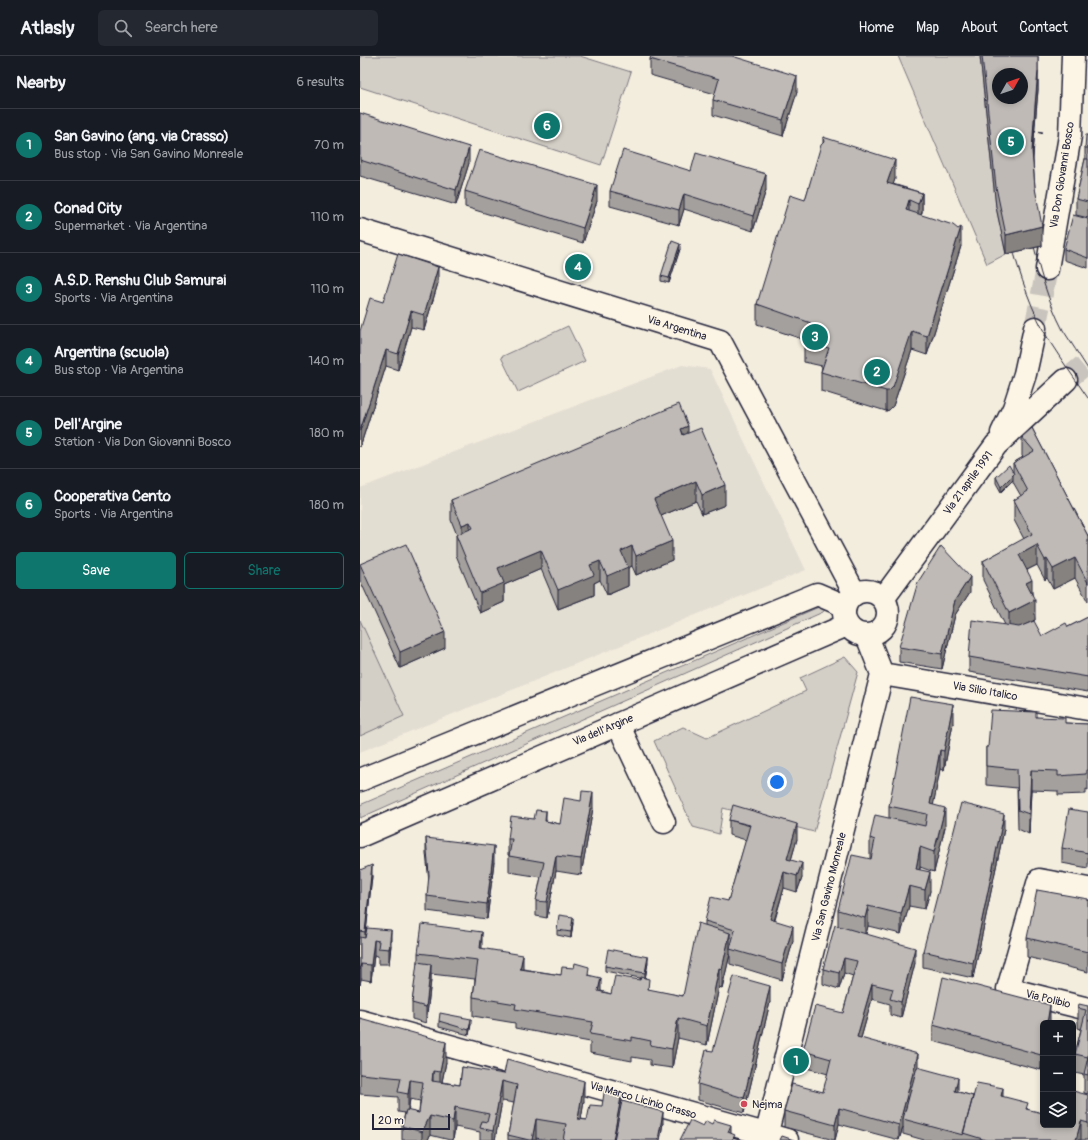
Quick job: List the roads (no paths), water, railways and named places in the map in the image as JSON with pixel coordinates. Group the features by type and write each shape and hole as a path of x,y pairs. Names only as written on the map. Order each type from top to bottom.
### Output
{"street":[{"name":"Via Don Giovanni Bosco","path":"1047,269 1070,136 1073,56"},
{"name":"Via Argentina","path":"360,230 720,341 849,608"},
{"path":"996,445 1014,408 1026,374 1035,328"},
{"name":"Via 21 aprile 1991","path":"883,598 996,445 1066,380"},
{"path":"862,591 870,591 883,598 887,606 888,614 887,622 883,628 877,633 867,636 859,635 852,631 849,608 862,591"},
{"path":"360,780 817,594 849,608"},
{"name":"Via dell'Argine","path":"360,836 618,724 849,608"},
{"path":"867,636 882,674"},
{"name":"Via Silio Italico","path":"882,674 1088,708"},
{"name":"Via San Gavino Monreale","path":"773,1138 882,674"},
{"path":"618,724 664,822"},
{"name":"Via Polibio","path":"1088,889 1039,880 1008,989 1088,1009"},
{"name":"Via Marco Licinio Crasso","path":"360,1020 773,1138"}],"tunnel":[{"path":"1035,328 1047,269"},
{"path":"1066,380 1088,362"}],"tram line":[{"path":"1032,236 1040,272 1053,308 1063,330 1088,369"},
{"path":"1011,242 1018,268 1032,306 1050,342 1088,398"}],"place":[{"name":"Cooperativa Cento","path":"547,126"},
{"name":"Dell'Argine","path":"1011,142"},
{"name":"Argentina (scuola)","path":"578,267"},
{"name":"A.S.D. Renshu Club Samurai","path":"815,337"},
{"name":"Conad City","path":"877,372"},
{"name":"San Gavino (ang. via Crasso)","path":"796,1061"},
{"name":"Nejma","path":"744,1104"}]}
